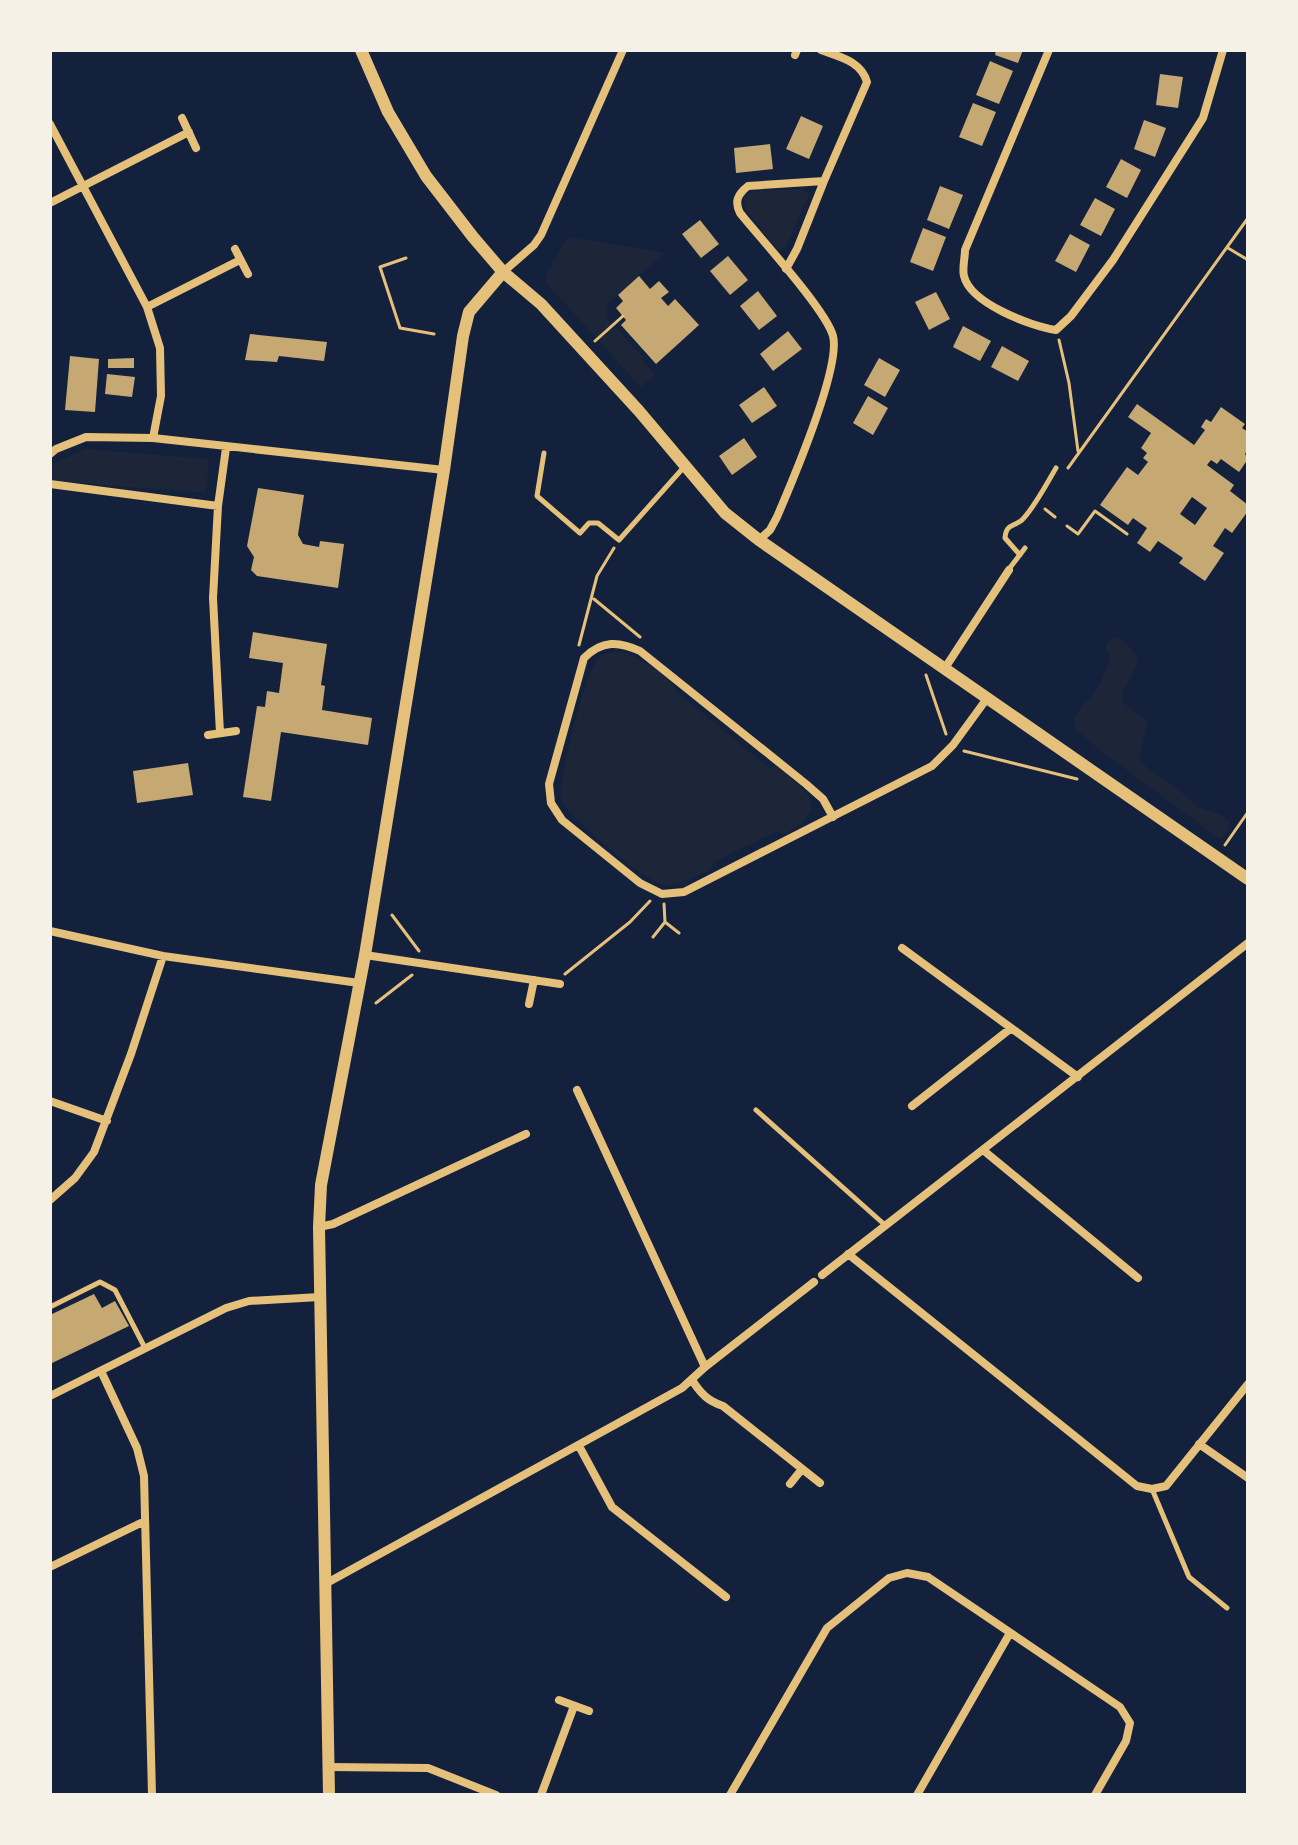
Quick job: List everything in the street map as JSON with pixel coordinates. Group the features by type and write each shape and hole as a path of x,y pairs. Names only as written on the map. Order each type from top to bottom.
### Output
{"street":[{"path":"361,50 388,112 426,176 503,272 541,304 686,465 725,513 759,540 1248,879"},
{"path":"329,1795 319,1227 321,1185 365,955 444,470 450,416 469,312 503,272 541,235 623,50"},
{"path":"786,269 867,82 865,73 857,64 821,50"},
{"path":"1049,50 965,250 963,274 971,293 1033,326 1056,329 1071,316 1113,260 1203,118 1223,50"},
{"path":"182,118 196,148"},
{"path":"50,124 147,307 160,348 161,396 153,438"},
{"path":"50,203 189,132"},
{"path":"759,540 770,530 783,502 826,386 833,357 833,337 828,324 740,213 737,198 748,186 824,181"},
{"path":"235,249 248,274"},
{"path":"147,307 240,260"},
{"path":"50,454 86,437 153,438 444,470"},
{"path":"220,733 213,598 218,506 226,448"},
{"path":"50,484 218,506"},
{"path":"945,668 1009,570"},
{"path":"833,817 823,799 806,784 640,651 624,643 607,644 592,650 584,658 549,793 551,803 562,820 640,883 662,894 684,892 833,817 932,766 951,748 988,697"},
{"path":"208,735 236,731"},
{"path":"50,931 163,956 359,983"},
{"path":"325,1584 682,1388 848,1254 1248,943"},
{"path":"902,948 1078,1077"},
{"path":"365,955 560,984"},
{"path":"50,1200 75,1178 88,1161 107,1121 163,956"},
{"path":"529,1004 534,980"},
{"path":"912,1106 1010,1029"},
{"path":"577,1090 705,1367"},
{"path":"50,1101 107,1121"},
{"path":"319,1227 333,1224 526,1134"},
{"path":"983,1150 1138,1278"},
{"path":"848,1254 1137,1486 1152,1489 1166,1486 1248,1384"},
{"path":"50,1396 226,1308 249,1301 320,1297"},
{"path":"101,1371 137,1448 144,1476 152,1795"},
{"path":"692,1380 700,1393 723,1406 820,1483"},
{"path":"1199,1444 1248,1478"},
{"path":"579,1446 612,1507 726,1597"},
{"path":"790,1484 802,1469"},
{"path":"50,1567 145,1521"},
{"path":"730,1795 827,1628 889,1578 907,1573 928,1577 1120,1707 1130,1723 1126,1741 1095,1795"},
{"path":"917,1795 1010,1633"},
{"path":"559,1700 589,1711"},
{"path":"541,1795 574,1706"},
{"path":"328,1767 428,1768 496,1795"}],"lane":[{"path":"544,453 537,496 580,533 589,523 598,523 619,540 686,465"},
{"path":"1020,555 1005,538 1006,531 1021,520 1056,468"},
{"path":"1009,570 1025,548"},
{"path":"756,1110 885,1225"},
{"path":"50,1307 100,1282 108,1285 115,1290 146,1349"},
{"path":"1152,1489 1189,1577 1227,1608"}],"path":[{"path":"1064,474 1247,220"},
{"path":"1228,248 1248,260"},
{"path":"406,258 380,267 400,328 434,334"},
{"path":"595,341 623,316"},
{"path":"1056,329 1069,383 1078,453"},
{"path":"1041,507 1055,517"},
{"path":"1067,526 1078,534 1095,511 1127,534"},
{"path":"577,653 597,576 619,540"},
{"path":"593,598 640,637"},
{"path":"926,675 951,748 1088,782"},
{"path":"1217,857 1248,812"},
{"path":"560,984 562,976 630,922 655,891"},
{"path":"653,937 665,922 664,900"},
{"path":"392,915 422,954"},
{"path":"665,922 679,933"},
{"path":"376,1003 418,970"}],"shaded area":[{"path":"802,189 809,194 786,247 778,250 745,208 744,196 752,191"},
{"path":"568,237 665,253 606,305 606,317 644,358 642,360 655,375 641,387 548,285 546,274"},
{"path":"85,449 209,459 206,493 55,481 50,476 53,464"},
{"path":"1115,637 1126,643 1138,657 1122,702 1148,721 1139,758 1198,807 1223,816 1230,822 1228,831 1220,839 1097,748 1075,728 1074,716 1098,688 1110,658 1105,647"},
{"path":"620,652 644,662 661,674 677,692 769,768 776,766 798,784 810,800 807,817 783,835 777,831 714,862 710,870 670,885 641,873 592,833 562,800 564,772 580,705 593,668 603,655"}],"building":[{"path":"996,50 1023,50 1018,63 995,55"},
{"path":"990,61 1013,71 999,104 976,95"},
{"path":"1160,74 1183,77 1178,108 1156,105"},
{"path":"973,103 996,112 982,146 959,137"},
{"path":"801,116 823,126 809,159 786,149"},
{"path":"1144,120 1166,128 1155,157 1134,149"},
{"path":"770,144 773,169 736,173 734,148"},
{"path":"1121,159 1141,170 1127,198 1106,187"},
{"path":"940,186 963,195 949,229 927,220"},
{"path":"1095,198 1115,209 1101,236 1080,225"},
{"path":"700,220 719,244 701,258 682,234"},
{"path":"923,228 946,237 933,271 910,262"},
{"path":"1070,234 1090,245 1076,272 1055,261"},
{"path":"728,256 748,280 730,295 710,271"},
{"path":"639,276 650,289 659,281 669,292 661,298 668,306 675,299 699,325 656,364 621,325 626,320 616,308 623,301 618,295"},
{"path":"758,291 777,316 759,330 740,306"},
{"path":"936,292 950,319 929,330 915,302"},
{"path":"963,326 991,341 980,361 953,347"},
{"path":"788,331 802,349 773,371 760,354"},
{"path":"250,334 327,342 324,361 279,356 277,362 245,360"},
{"path":"1002,346 1029,361 1018,381 991,367"},
{"path":"70,356 99,359 95,412 65,410"},
{"path":"134,358 134,368 108,368 108,359"},
{"path":"879,358 900,370 885,397 864,385"},
{"path":"107,374 135,377 132,397 105,394"},
{"path":"764,387 777,406 752,423 739,405"},
{"path":"868,396 888,408 873,435 853,423"},
{"path":"1137,404 1194,445 1205,430 1201,427 1206,419 1211,422 1221,407 1245,424 1242,428 1248,432 1245,454 1248,459 1239,472 1221,459 1217,464 1211,460 1207,465 1234,485 1230,491 1248,505 1248,511 1232,533 1225,528 1213,546 1224,553 1205,581 1179,563 1183,558 1158,541 1150,552 1137,543 1147,528 1133,518 1128,525 1100,505 1127,467 1138,475 1148,462 1143,458 1147,453 1141,448 1151,433 1128,417","holes":["1192,497 1207,508 1195,525 1180,514"]},
{"path":"744,438 757,457 732,475 719,456"},
{"path":"258,488 304,495 298,535 303,544 319,547 320,541 344,544 338,588 257,576 251,570 254,557 247,546"},
{"path":"253,632 327,644 321,685 325,686 322,710 372,718 368,745 281,732 271,801 243,797 257,706 265,707 267,691 279,693 283,663 249,658"},
{"path":"188,763 193,795 137,803 133,771"},
{"path":"94,1294 102,1308 115,1301 129,1326 50,1364 50,1315"}]}
